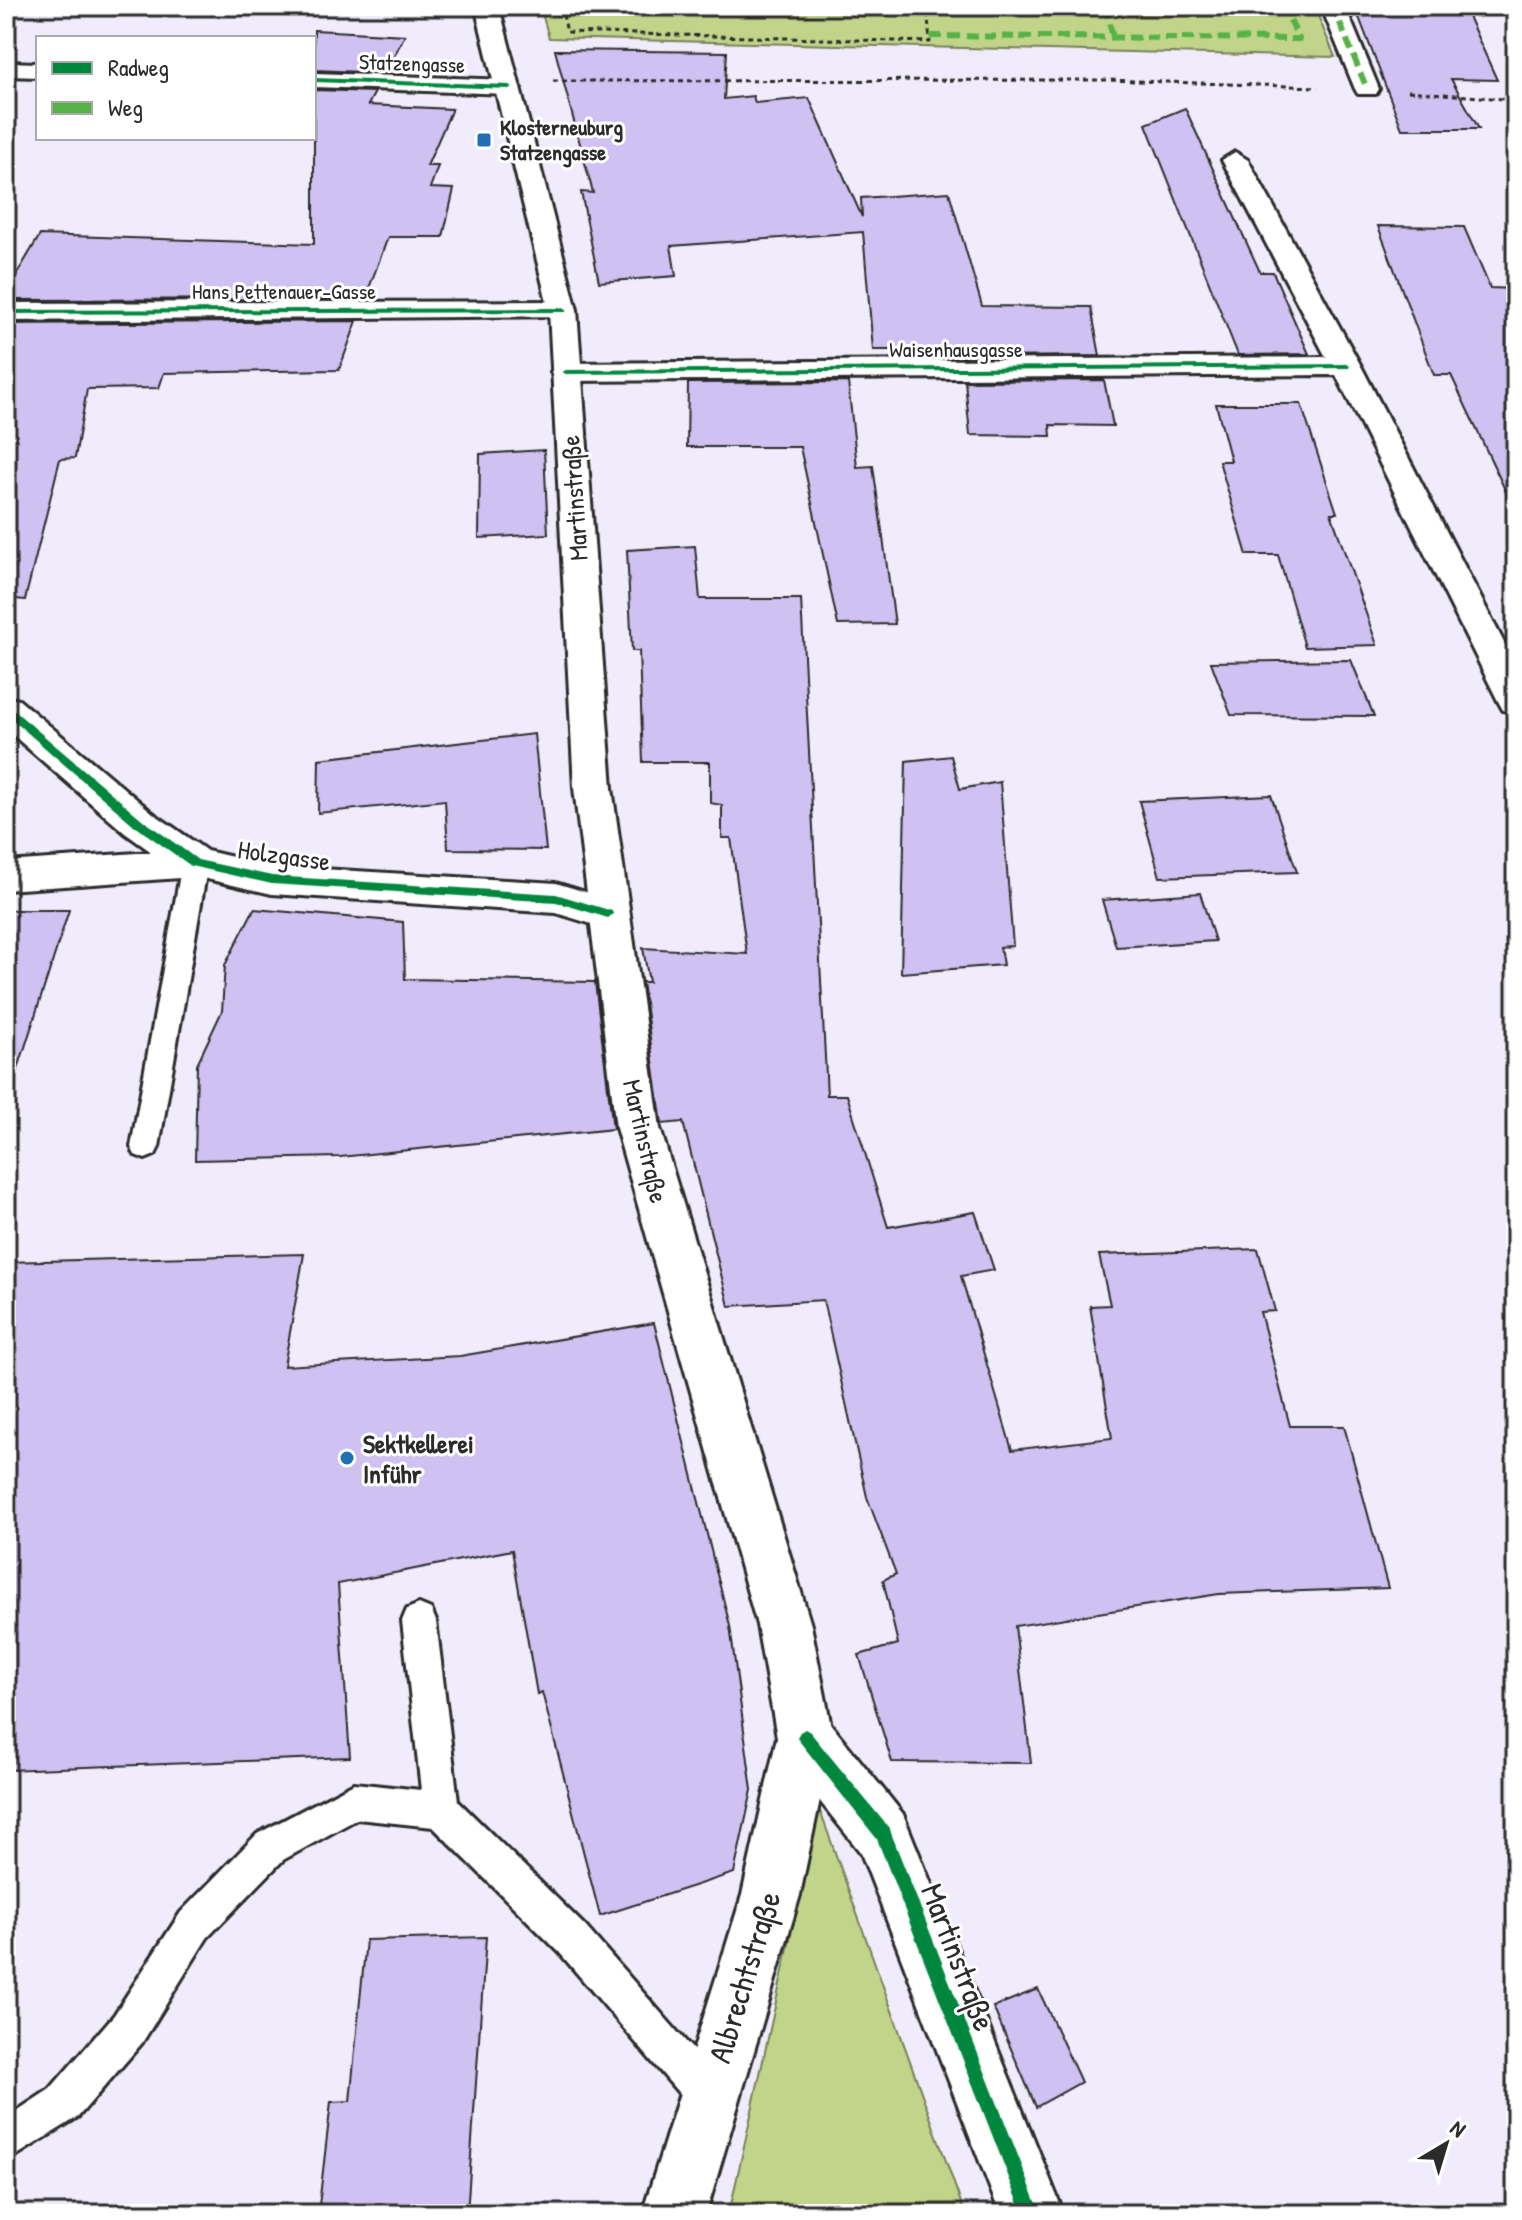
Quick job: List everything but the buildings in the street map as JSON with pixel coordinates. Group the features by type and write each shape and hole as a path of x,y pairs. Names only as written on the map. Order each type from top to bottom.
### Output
{"street":[{"name":"Martinstraße","path":"487,6 563,310 593,788 638,1128 784,1625 805,1737 883,1834 1032,2214"},
{"path":"1333,6 1367,89"},
{"path":"6,69 36,70"},
{"name":"Statzengasse","path":"316,80 508,84"},
{"path":"1235,160 1346,366 1516,701"},
{"name":"Hans Pettenauer-Gasse","path":"6,312 563,310"},
{"name":"Waisenhausgasse","path":"566,372 1346,366"},
{"name":"Holzgasse","path":"6,709 139,823 195,863 272,880 556,898 608,914"},
{"path":"6,876 195,863"},
{"name":"Albrechtstraße","path":"674,2214 771,1895 805,1737"}],"lane":[{"path":"145,1147 195,863"},
{"path":"419,1621 441,1810"},
{"path":"6,2142 64,2103 128,2029 194,1925 270,1847 354,1801 441,1810 572,1939 708,2097"}],"path":[{"path":"561,6 567,32 930,42 927,6"},
{"path":"508,84 1107,80 1367,89 1516,100"}],"green space":[{"path":"540,6 1314,6 1335,57 549,38"},
{"path":"819,1808 965,2214 729,2214"}],"marked path":[{"path":"1105,6 1113,37"},
{"path":"930,36 1299,39 1283,6"},
{"path":"1333,6 1367,89"}],"cycle path":[{"path":"316,80 509,87"},
{"path":"6,312 563,310"},
{"path":"566,372 1346,366"},
{"path":"6,709 139,823 195,863 272,880 556,898 608,914"},
{"path":"805,1737 883,1834 1032,2214"}],"place":[{"name":"Klosterneuburg Statzengasse","path":"484,140"},
{"name":"Sektkellerei Inführ","path":"347,1458"}]}
